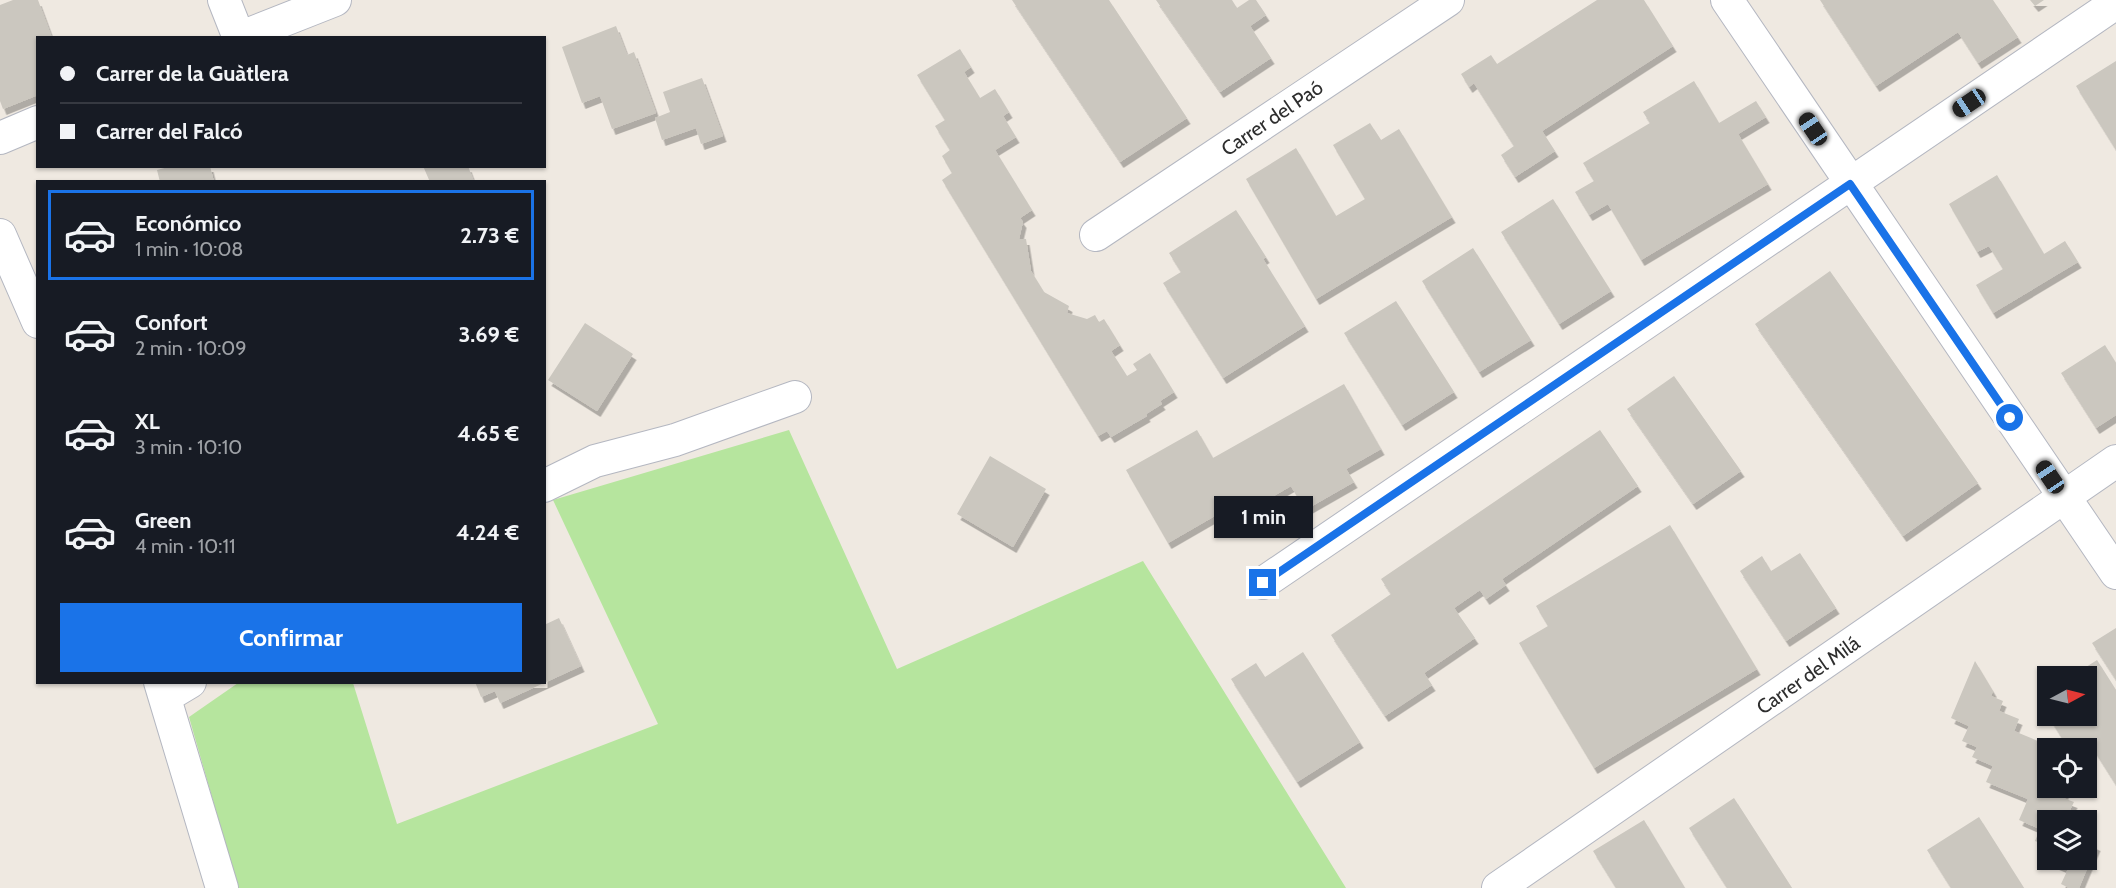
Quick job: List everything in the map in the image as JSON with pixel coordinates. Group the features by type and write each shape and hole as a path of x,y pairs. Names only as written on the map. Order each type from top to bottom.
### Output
{"street":[{"path":"224,0 238,36"},
{"path":"244,36 335,0"},
{"name":"Carrer del Paó","path":"1096,236 1448,0"},
{"path":"1726,0 2116,573"},
{"path":"1263,583 2116,3"},
{"path":"0,138 36,123"},
{"path":"0,236 36,317"},
{"path":"546,485 595,461 675,440 795,397"},
{"name":"Carrer del Milá","path":"1498,888 2015,533 2063,496 2116,461"},
{"path":"172,687 222,888"}],"green space":[{"path":"789,430 897,669 1143,561 1346,888 238,888 189,717 237,684 353,684 397,824 658,724 553,500"}],"building":[{"path":"13,0 38,0 51,36 36,36 36,96 3,109 0,101 0,5"},
{"path":"1012,0 1109,0 1187,118 1120,162"},
{"path":"1156,0 1232,0 1237,8 1249,0 1256,0 1266,15 1250,26 1271,58 1220,92"},
{"path":"1597,0 1644,0 1673,46 1542,131 1555,151 1515,177 1501,155 1514,146 1474,83 1469,87 1461,74 1491,55 1497,64"},
{"path":"1820,0 1993,0 2018,37 1978,63 1958,32 1876,86"},
{"path":"2030,0 2044,0 2035,6"},
{"path":"616,26 627,55 634,52 656,113 612,129 600,96 582,103 562,47"},
{"path":"960,49 971,67 964,72 980,98 995,89 1009,112 1003,116 1016,137 995,150 1032,210 1020,218 1023,222 1019,239 1026,239 1031,271 1044,292 1069,306 1067,313 1087,319 1095,315 1099,322 1104,319 1120,345 1111,351 1127,376 1137,370 1133,364 1150,353 1174,392 1160,401 1162,404 1146,414 1147,416 1111,437 1107,431 1098,436 942,180 952,173 942,156 950,150 935,126 945,120 917,75"},
{"path":"2116,61 2116,150 2076,86"},
{"path":"702,78 723,136 701,144 696,128 662,140 655,118 670,112 663,92"},
{"path":"1694,81 1719,123 1756,101 1766,117 1738,134 1768,184 1641,260 1608,204 1589,215 1575,192 1594,181 1583,163 1650,123 1643,112"},
{"path":"1370,123 1381,140 1399,129 1452,217 1316,299 1246,179 1296,148 1336,216 1365,199 1333,145"},
{"path":"210,168 214,180 160,180 157,170"},
{"path":"424,168 469,168 473,180 429,180"},
{"path":"1997,175 2044,254 2065,241 2078,262 1993,313 1976,285 2003,269 1989,246 1977,252 1949,204"},
{"path":"1553,199 1611,291 1559,324 1501,232"},
{"path":"1236,210 1266,257 1263,259 1305,326 1223,378 1163,283 1181,272 1169,253"},
{"path":"1473,248 1531,340 1479,372 1422,281"},
{"path":"1830,271 1978,483 1903,536 1755,324"},
{"path":"1396,301 1454,392 1402,425 1344,333"},
{"path":"585,323 633,354 597,411 548,380"},
{"path":"2105,345 2116,363 2116,415 2096,428 2061,373"},
{"path":"1674,376 1741,471 1693,504 1627,409"},
{"path":"1344,384 1381,449 1346,469 1354,482 1305,510 1291,486 1246,512 1239,502 1168,543 1126,470 1197,430 1213,458"},
{"path":"1600,430 1638,486 1502,579 1506,585 1486,599 1480,590 1454,608 1475,638 1424,673 1432,685 1385,716 1331,635 1391,594 1381,579"},
{"path":"990,456 1046,489 1013,547 957,514"},
{"path":"1670,525 1757,669 1594,768 1519,643 1548,626 1536,606"},
{"path":"1800,553 1836,608 1786,641 1740,571 1762,556 1771,571"},
{"path":"559,618 581,666 546,682 546,624"},
{"path":"2116,628 2116,680 2092,643"},
{"path":"1303,652 1360,742 1297,782 1231,679 1256,663 1265,677"},
{"path":"2097,660 2116,690 2116,785 2097,755 2097,738 2062,738 2054,726 2097,726 2097,666 2088,666"},
{"path":"1975,661 1993,691 1991,696 2003,701 1999,711 2019,719 2014,731 2037,741 2037,798 2063,798 2074,802 2070,810 2037,810 2037,828 2019,820 2028,799 1986,782 1993,766 1972,757 1977,747 1962,741 1969,726 1951,718"},
{"path":"476,684 542,684 500,703 495,691 481,697"},
{"path":"1734,798 1792,888 1727,888 1689,828"},
{"path":"1979,817 2024,888 1951,888 1927,850"},
{"path":"1644,820 1685,888 1616,888 1593,851"},
{"path":"2068,870 2087,870 2079,888 2069,888 2061,884"}],"route":[{"path":"1263,583 1850,184 2010,418"}]}
